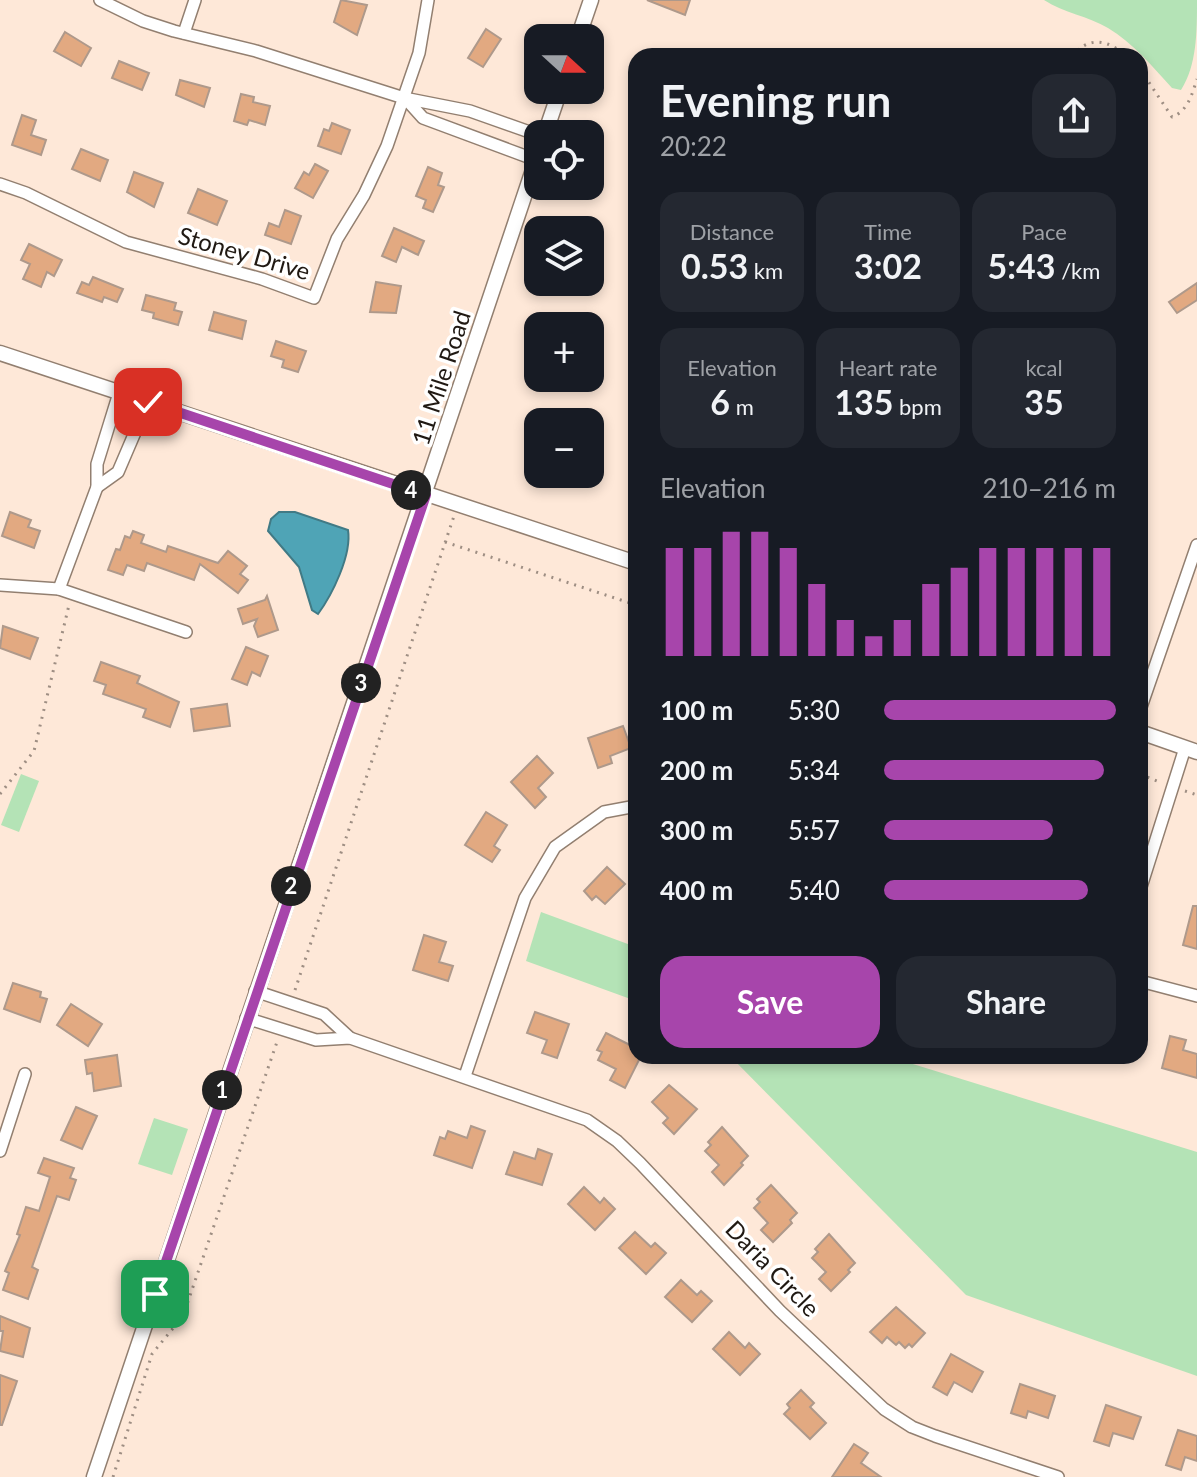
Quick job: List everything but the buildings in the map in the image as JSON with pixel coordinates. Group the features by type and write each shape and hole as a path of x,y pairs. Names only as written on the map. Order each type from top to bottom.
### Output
{"street":[{"path":"100,0 143,21 299,64 404,98 460,108 524,130"},
{"path":"184,33 195,0"},
{"name":"Stoney Drive","path":"0,184 26,193 126,242 262,279 314,298 337,239 364,195 387,146 419,53 428,0"},
{"path":"583,24 591,0"},
{"path":"404,98 423,118 524,153"},
{"name":"11 Mile Road","path":"94,1477 524,197"},
{"path":"0,353 628,560"},
{"path":"59,589 97,487 97,464 119,393"},
{"path":"97,487 118,472 148,402"},
{"path":"1148,687 1197,545"},
{"path":"0,585 59,589 186,632"},
{"path":"1148,735 1191,750 1148,868"},
{"path":"465,1076 525,898 555,847 604,812 628,808"},
{"path":"1148,983 1197,996"},
{"name":"Daria Circle","path":"255,991 324,1014 350,1038"},
{"name":"Daria Circle","path":"246,1018 316,1040 350,1038 572,1113 598,1127 617,1141 780,1311 896,1417 935,1436 1058,1477"},
{"path":"0,1151 25,1074"}],"path":[{"path":"1079,48 1095,40 1114,48"},
{"path":"1148,81 1172,117 1179,115 1187,105 1197,79"},
{"path":"445,542 628,602"},
{"path":"0,794 34,751 72,593"}],"green space":[{"path":"1044,0 1197,0 1193,59 1181,90 1172,88 1148,62 1148,48 1134,48 1108,28"},
{"path":"21,774 39,781 19,832 1,825"},
{"path":"541,912 628,944 628,998 526,961"},
{"path":"738,1064 913,1064 1197,1152 1197,1376 966,1295"},
{"path":"154,1118 188,1129 172,1175 138,1164"}],"water":[{"path":"279,512 295,512 348,530 344,563 335,586 318,614 312,610 299,567 268,531 271,519"}],"route":[{"path":"148,402 426,495 246,1018 155,1294"}]}
